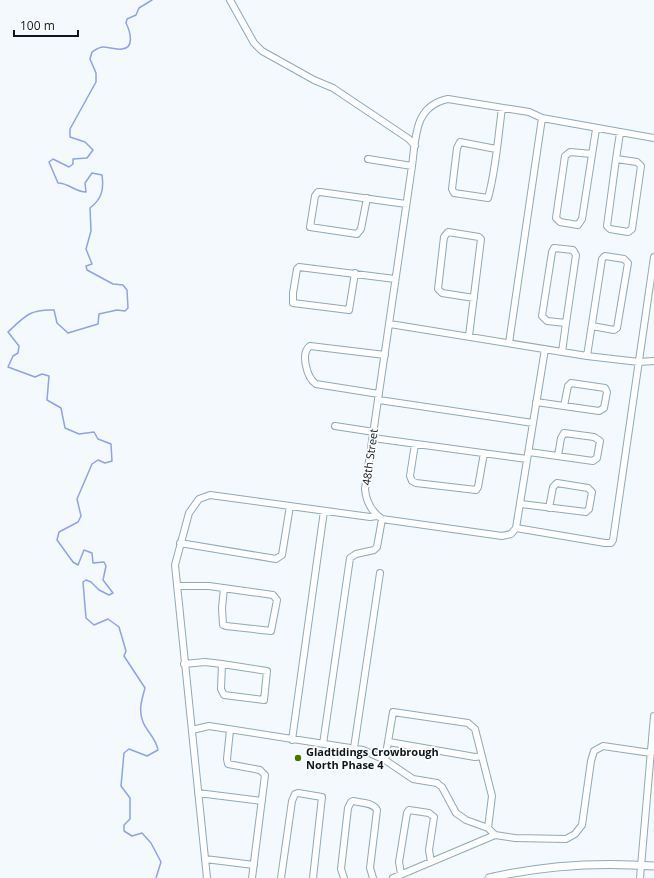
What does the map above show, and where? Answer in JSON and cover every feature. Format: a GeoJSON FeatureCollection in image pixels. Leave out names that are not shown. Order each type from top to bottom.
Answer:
{"type":"FeatureCollection","features":[{"type":"Feature","properties":{"kind":"main road"},"geometry":{"type":"LineString","coordinates":[[489,878],[529,870],[584,864],[654,866]]}},
{"type":"Feature","properties":{"kind":"street"},"geometry":{"type":"LineString","coordinates":[[230,0],[258,48],[353,100],[409,138],[415,146]]}},
{"type":"Feature","properties":{"kind":"street","name":"48th Street"},"geometry":{"type":"LineString","coordinates":[[379,518],[367,499],[365,489],[415,146],[421,118],[427,109],[437,102],[448,99],[529,112],[542,118],[596,129],[654,138]]}},
{"type":"Feature","properties":{"kind":"street"},"geometry":{"type":"LineString","coordinates":[[496,149],[460,142],[456,155],[452,189],[454,193],[488,198],[496,149],[502,108]]}},
{"type":"Feature","properties":{"kind":"street"},"geometry":{"type":"LineString","coordinates":[[508,343],[542,118]]}},
{"type":"Feature","properties":{"kind":"street"},"geometry":{"type":"LineString","coordinates":[[592,154],[570,152],[565,156],[556,215],[558,221],[578,225],[580,224],[592,154],[596,129]]}},
{"type":"Feature","properties":{"kind":"street"},"geometry":{"type":"LineString","coordinates":[[616,159],[637,162],[641,166],[632,229],[628,232],[610,229],[607,226],[616,159],[620,133]]}},
{"type":"Feature","properties":{"kind":"street"},"geometry":{"type":"LineString","coordinates":[[368,159],[412,166]]}},
{"type":"Feature","properties":{"kind":"street"},"geometry":{"type":"LineString","coordinates":[[366,198],[361,229],[357,234],[310,227],[315,196],[318,192],[366,198],[406,204]]}},
{"type":"Feature","properties":{"kind":"street"},"geometry":{"type":"LineString","coordinates":[[469,336],[474,298],[481,239],[448,232],[444,237],[438,289],[442,293],[474,298]]}},
{"type":"Feature","properties":{"kind":"street"},"geometry":{"type":"LineString","coordinates":[[562,352],[576,255],[573,250],[556,248],[552,252],[542,316],[547,321],[566,323]]}},
{"type":"Feature","properties":{"kind":"street"},"geometry":{"type":"LineString","coordinates":[[587,356],[602,259],[605,256],[624,259],[628,263],[617,328],[614,330],[592,326]]}},
{"type":"Feature","properties":{"kind":"street"},"geometry":{"type":"LineString","coordinates":[[516,528],[604,543],[611,543],[613,540],[654,257]]}},
{"type":"Feature","properties":{"kind":"street"},"geometry":{"type":"LineString","coordinates":[[356,273],[349,310],[293,303],[296,272],[299,267],[356,273],[395,278]]}},
{"type":"Feature","properties":{"kind":"street"},"geometry":{"type":"LineString","coordinates":[[390,324],[587,356],[639,362],[654,361]]}},
{"type":"Feature","properties":{"kind":"street"},"geometry":{"type":"LineString","coordinates":[[385,355],[313,346],[307,348],[306,365],[312,381],[316,384],[379,397],[533,422]]}},
{"type":"Feature","properties":{"kind":"street"},"geometry":{"type":"LineString","coordinates":[[207,878],[175,565],[189,513],[194,504],[205,496],[215,495],[502,536],[511,534],[516,528],[521,504],[545,349]]}},
{"type":"Feature","properties":{"kind":"street"},"geometry":{"type":"LineString","coordinates":[[536,402],[564,406],[600,411],[604,408],[607,392],[605,388],[571,383],[568,386],[564,406]]}},
{"type":"Feature","properties":{"kind":"street"},"geometry":{"type":"LineString","coordinates":[[336,426],[415,444],[527,460]]}},
{"type":"Feature","properties":{"kind":"street"},"geometry":{"type":"LineString","coordinates":[[529,452],[590,461],[595,461],[600,441],[594,437],[564,434],[561,438],[558,456]]}},
{"type":"Feature","properties":{"kind":"street"},"geometry":{"type":"LineString","coordinates":[[415,444],[410,476],[412,481],[416,483],[476,490],[478,487],[484,453]]}},
{"type":"Feature","properties":{"kind":"street"},"geometry":{"type":"LineString","coordinates":[[521,504],[549,508],[586,512],[589,509],[592,492],[588,488],[557,483],[553,487],[549,508]]}},
{"type":"Feature","properties":{"kind":"street"},"geometry":{"type":"LineString","coordinates":[[180,543],[276,559],[280,558],[290,506]]}},
{"type":"Feature","properties":{"kind":"street"},"geometry":{"type":"LineString","coordinates":[[292,740],[324,511]]}},
{"type":"Feature","properties":{"kind":"street"},"geometry":{"type":"LineString","coordinates":[[323,744],[350,558],[356,554],[374,550],[377,547],[379,518]]}},
{"type":"Feature","properties":{"kind":"street"},"geometry":{"type":"LineString","coordinates":[[354,748],[380,573]]}},
{"type":"Feature","properties":{"kind":"street"},"geometry":{"type":"LineString","coordinates":[[178,586],[209,586],[224,588],[276,597],[277,600],[271,631],[223,625],[222,608],[224,588]]}},
{"type":"Feature","properties":{"kind":"street"},"geometry":{"type":"LineString","coordinates":[[184,664],[205,662],[222,664],[267,671],[264,700],[224,695],[221,689],[222,664]]}},
{"type":"Feature","properties":{"kind":"street"},"geometry":{"type":"LineString","coordinates":[[385,760],[393,712],[468,723],[475,729],[492,796],[488,828]]}},
{"type":"Feature","properties":{"kind":"street"},"geometry":{"type":"LineString","coordinates":[[640,878],[654,716]]}},
{"type":"Feature","properties":{"kind":"street"},"geometry":{"type":"LineString","coordinates":[[192,730],[209,726],[364,750],[385,760],[413,779],[437,783],[442,787],[456,813],[466,820],[488,828],[495,835]]}},
{"type":"Feature","properties":{"kind":"street"},"geometry":{"type":"LineString","coordinates":[[230,730],[227,762],[231,765],[264,772],[265,779],[252,878]]}},
{"type":"Feature","properties":{"kind":"street"},"geometry":{"type":"LineString","coordinates":[[389,742],[475,757],[482,756]]}},
{"type":"Feature","properties":{"kind":"street"},"geometry":{"type":"LineString","coordinates":[[393,878],[495,835],[514,838],[571,838],[580,830],[582,825],[591,761],[594,752],[603,746],[651,753]]}},
{"type":"Feature","properties":{"kind":"street"},"geometry":{"type":"LineString","coordinates":[[198,793],[262,801]]}},
{"type":"Feature","properties":{"kind":"street"},"geometry":{"type":"LineString","coordinates":[[281,878],[292,801],[295,794],[298,793],[322,797],[313,878]]}},
{"type":"Feature","properties":{"kind":"street"},"geometry":{"type":"LineString","coordinates":[[344,878],[341,869],[348,808],[353,801],[370,804],[376,807],[377,810],[370,868],[373,878]]}},
{"type":"Feature","properties":{"kind":"street"},"geometry":{"type":"LineString","coordinates":[[401,874],[399,862],[407,814],[410,810],[430,813],[434,817],[429,850],[431,862]]}},
{"type":"Feature","properties":{"kind":"street"},"geometry":{"type":"LineString","coordinates":[[205,859],[254,865]]}},
{"type":"Feature","properties":{"kind":"waterway"},"geometry":{"type":"LineString","coordinates":[[152,0],[139,8],[136,15],[127,19],[126,23],[129,30],[130,39],[129,46],[119,49],[102,47],[92,52],[90,59],[96,73],[96,82],[70,129],[70,137],[85,142],[93,150],[87,158],[73,159],[73,164],[69,167],[53,159],[49,162],[58,183],[65,184],[82,192],[86,192],[85,183],[92,173],[102,175],[103,185],[100,197],[90,208],[91,231],[86,249],[92,264],[86,266],[87,270],[113,284],[123,285],[127,290],[128,308],[125,311],[117,310],[99,314],[98,324],[68,333],[57,323],[54,310],[33,312],[8,332],[19,346],[18,353],[13,356],[8,367],[35,377],[42,374],[49,376],[47,400],[61,408],[65,428],[79,434],[94,432],[98,439],[111,444],[112,461],[105,463],[98,460],[92,464],[77,499],[81,516],[78,522],[59,532],[57,540],[73,562],[78,565],[84,550],[92,553],[93,563],[104,562],[106,566],[103,580],[113,593],[109,595],[99,590],[91,582],[86,580],[83,582],[86,618],[94,625],[108,619],[119,627],[126,651],[124,656],[145,688],[141,705],[142,718],[158,750],[147,756],[129,749],[124,753],[121,786],[130,798],[130,819],[124,825],[124,831],[132,836],[142,833],[151,843],[161,862],[156,878]]}},
{"type":"Feature","properties":{"kind":"place","name":"Gladtidings Crowbrough North Phase 4"},"geometry":{"type":"Point","coordinates":[298,758]}}]}
